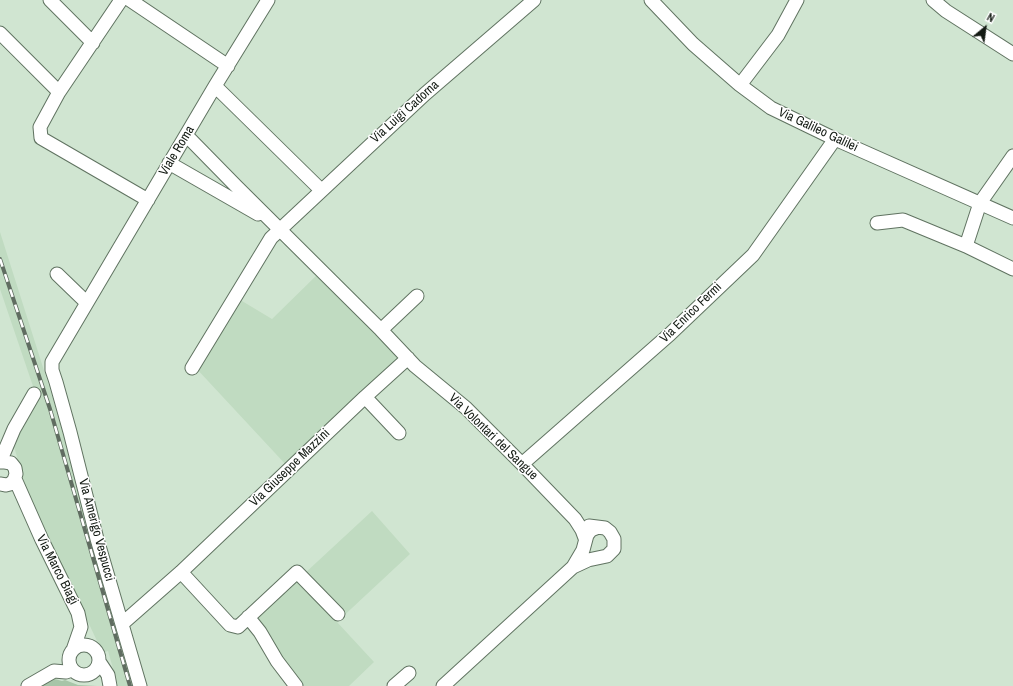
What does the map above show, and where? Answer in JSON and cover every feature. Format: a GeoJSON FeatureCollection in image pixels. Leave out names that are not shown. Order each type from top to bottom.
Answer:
{"type":"FeatureCollection","features":[{"type":"Feature","properties":{"kind":"street"},"geometry":{"type":"LineString","coordinates":[[50,0],[93,43]]}},
{"type":"Feature","properties":{"kind":"street"},"geometry":{"type":"LineString","coordinates":[[121,0],[59,92],[40,127],[41,138],[148,200]]}},
{"type":"Feature","properties":{"kind":"street"},"geometry":{"type":"LineString","coordinates":[[130,0],[228,66]]}},
{"type":"Feature","properties":{"kind":"street","name":"Viale Roma"},"geometry":{"type":"LineString","coordinates":[[53,373],[51,368],[52,362],[86,302],[268,0]]}},
{"type":"Feature","properties":{"kind":"street","name":"Via Luigi Cadorna"},"geometry":{"type":"LineString","coordinates":[[276,225],[321,190],[425,94],[534,0]]}},
{"type":"Feature","properties":{"kind":"street","name":"Via Galileo Galilei"},"geometry":{"type":"LineString","coordinates":[[651,0],[693,44],[771,108],[836,139],[1013,218]]}},
{"type":"Feature","properties":{"kind":"street"},"geometry":{"type":"LineString","coordinates":[[740,84],[778,35],[797,0]]}},
{"type":"Feature","properties":{"kind":"street"},"geometry":{"type":"LineString","coordinates":[[933,0],[946,11],[1013,54]]}},
{"type":"Feature","properties":{"kind":"street"},"geometry":{"type":"LineString","coordinates":[[0,33],[59,92]]}},
{"type":"Feature","properties":{"kind":"street"},"geometry":{"type":"LineString","coordinates":[[215,86],[321,190]]}},
{"type":"Feature","properties":{"kind":"street"},"geometry":{"type":"LineString","coordinates":[[186,134],[408,358]]}},
{"type":"Feature","properties":{"kind":"street","name":"Via Enrico Fermi"},"geometry":{"type":"LineString","coordinates":[[522,464],[670,334],[753,255],[836,139]]}},
{"type":"Feature","properties":{"kind":"street"},"geometry":{"type":"LineString","coordinates":[[966,246],[980,203],[1013,156]]}},
{"type":"Feature","properties":{"kind":"street"},"geometry":{"type":"LineString","coordinates":[[169,163],[276,225]]}},
{"type":"Feature","properties":{"kind":"street"},"geometry":{"type":"LineString","coordinates":[[225,196],[236,186]]}},
{"type":"Feature","properties":{"kind":"street"},"geometry":{"type":"LineString","coordinates":[[877,223],[903,220],[966,246],[1013,269]]}},
{"type":"Feature","properties":{"kind":"street"},"geometry":{"type":"LineString","coordinates":[[192,368],[271,238],[276,225]]}},
{"type":"Feature","properties":{"kind":"street"},"geometry":{"type":"LineString","coordinates":[[57,274],[86,302]]}},
{"type":"Feature","properties":{"kind":"street"},"geometry":{"type":"LineString","coordinates":[[381,330],[417,296]]}},
{"type":"Feature","properties":{"kind":"street","name":"Via Giuseppe Mazzini"},"geometry":{"type":"LineString","coordinates":[[123,623],[181,572],[408,358]]}},
{"type":"Feature","properties":{"kind":"street","name":"Via Volontari del Sangue"},"geometry":{"type":"LineString","coordinates":[[408,358],[426,376],[466,408],[575,519],[582,530],[589,554],[597,558]]}},
{"type":"Feature","properties":{"kind":"street","name":"Via Amerigo Vespucci"},"geometry":{"type":"LineString","coordinates":[[53,373],[69,428],[97,539],[123,623],[140,686]]}},
{"type":"Feature","properties":{"kind":"street"},"geometry":{"type":"LineString","coordinates":[[3,462],[8,442],[34,394]]}},
{"type":"Feature","properties":{"kind":"street"},"geometry":{"type":"LineString","coordinates":[[365,397],[399,433]]}},
{"type":"Feature","properties":{"kind":"street","name":"Via Marco Biagi"},"geometry":{"type":"LineString","coordinates":[[3,462],[13,466],[15,470],[6,483],[29,513],[77,609],[81,627],[96,650]]}},
{"type":"Feature","properties":{"kind":"street","name":"Via Volontari del Sangue"},"geometry":{"type":"LineString","coordinates":[[443,686],[573,567],[588,560],[604,557],[610,554],[614,548],[615,542],[609,531],[603,528],[596,528],[575,519]]}},
{"type":"Feature","properties":{"kind":"street","name":"Via Volontari del Sangue"},"geometry":{"type":"LineString","coordinates":[[573,567],[589,532],[596,528]]}},
{"type":"Feature","properties":{"kind":"street"},"geometry":{"type":"LineString","coordinates":[[181,572],[230,625],[238,627],[297,572],[338,614]]}},
{"type":"Feature","properties":{"kind":"street"},"geometry":{"type":"LineString","coordinates":[[248,617],[263,637],[277,661],[296,686]]}},
{"type":"Feature","properties":{"kind":"street"},"geometry":{"type":"LineString","coordinates":[[73,650],[77,646],[84,645],[90,646],[96,650],[99,656],[96,668],[88,675],[83,676],[72,670],[69,660],[81,627]]}},
{"type":"Feature","properties":{"kind":"street"},"geometry":{"type":"LineString","coordinates":[[96,668],[110,686]]}},
{"type":"Feature","properties":{"kind":"street"},"geometry":{"type":"LineString","coordinates":[[28,686],[54,671],[66,672],[72,670]]}},
{"type":"Feature","properties":{"kind":"street"},"geometry":{"type":"LineString","coordinates":[[394,686],[409,673]]}},
{"type":"Feature","properties":{"kind":"shaded area"},"geometry":{"type":"Polygon","coordinates":[[[0,232],[54,402],[136,686],[118,686],[108,651],[105,652],[97,641],[27,492],[13,443],[37,398],[0,289],[0,232]]]}},
{"type":"Feature","properties":{"kind":"shaded area"},"geometry":{"type":"Polygon","coordinates":[[[320,272],[400,358],[288,467],[195,367],[237,298],[272,319],[320,272]]]}},
{"type":"Feature","properties":{"kind":"shaded area"},"geometry":{"type":"Polygon","coordinates":[[[372,511],[410,554],[337,622],[374,662],[349,686],[301,686],[246,616],[304,574],[372,511]]]}},
{"type":"Feature","properties":{"kind":"shaded area"},"geometry":{"type":"Polygon","coordinates":[[[48,677],[62,681],[65,680],[78,685],[97,686],[32,686],[48,677]]]}},
{"type":"Feature","properties":{"kind":"railway"},"geometry":{"type":"LineString","coordinates":[[0,259],[50,409],[130,686]]}}]}
